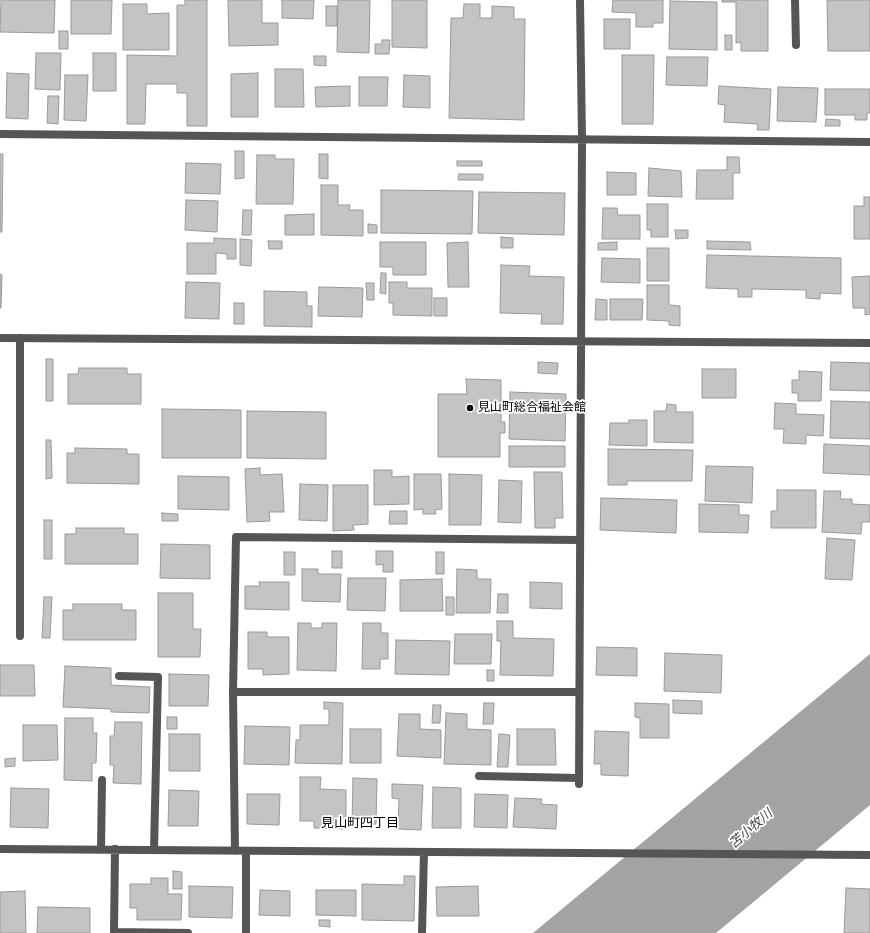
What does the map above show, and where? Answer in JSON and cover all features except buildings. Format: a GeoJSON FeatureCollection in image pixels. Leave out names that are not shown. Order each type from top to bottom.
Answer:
{"type":"FeatureCollection","features":[{"type":"Feature","properties":{"kind":"street"},"geometry":{"type":"LineString","coordinates":[[479,776],[579,781],[578,692],[582,139],[580,0]]}},
{"type":"Feature","properties":{"kind":"street"},"geometry":{"type":"LineString","coordinates":[[795,0],[796,44]]}},
{"type":"Feature","properties":{"kind":"street"},"geometry":{"type":"LineString","coordinates":[[0,134],[870,142]]}},
{"type":"Feature","properties":{"kind":"street"},"geometry":{"type":"LineString","coordinates":[[0,338],[870,343]]}},
{"type":"Feature","properties":{"kind":"street"},"geometry":{"type":"LineString","coordinates":[[20,338],[20,636]]}},
{"type":"Feature","properties":{"kind":"street"},"geometry":{"type":"LineString","coordinates":[[234,851],[233,692],[236,537],[580,540]]}},
{"type":"Feature","properties":{"kind":"street"},"geometry":{"type":"LineString","coordinates":[[119,676],[158,678],[154,850]]}},
{"type":"Feature","properties":{"kind":"street"},"geometry":{"type":"LineString","coordinates":[[233,692],[578,692]]}},
{"type":"Feature","properties":{"kind":"street"},"geometry":{"type":"LineString","coordinates":[[101,849],[102,780]]}},
{"type":"Feature","properties":{"kind":"street"},"geometry":{"type":"LineString","coordinates":[[0,849],[870,855]]}},
{"type":"Feature","properties":{"kind":"street"},"geometry":{"type":"LineString","coordinates":[[115,849],[114,932],[188,933]]}},
{"type":"Feature","properties":{"kind":"street"},"geometry":{"type":"LineString","coordinates":[[246,851],[246,933]]}},
{"type":"Feature","properties":{"kind":"street"},"geometry":{"type":"LineString","coordinates":[[422,933],[424,852]]}},
{"type":"Feature","properties":{"kind":"water","name":"苫小牧川"},"geometry":{"type":"Polygon","coordinates":[[[870,654],[870,805],[716,933],[533,933],[870,654]]]}},
{"type":"Feature","properties":{"kind":"place","name":"見山町総合福祉会館"},"geometry":{"type":"Point","coordinates":[470,408]}},
{"type":"Feature","properties":{"kind":"district","name":"見山町四丁目"},"geometry":{"type":"Point","coordinates":[360,823]}}]}
